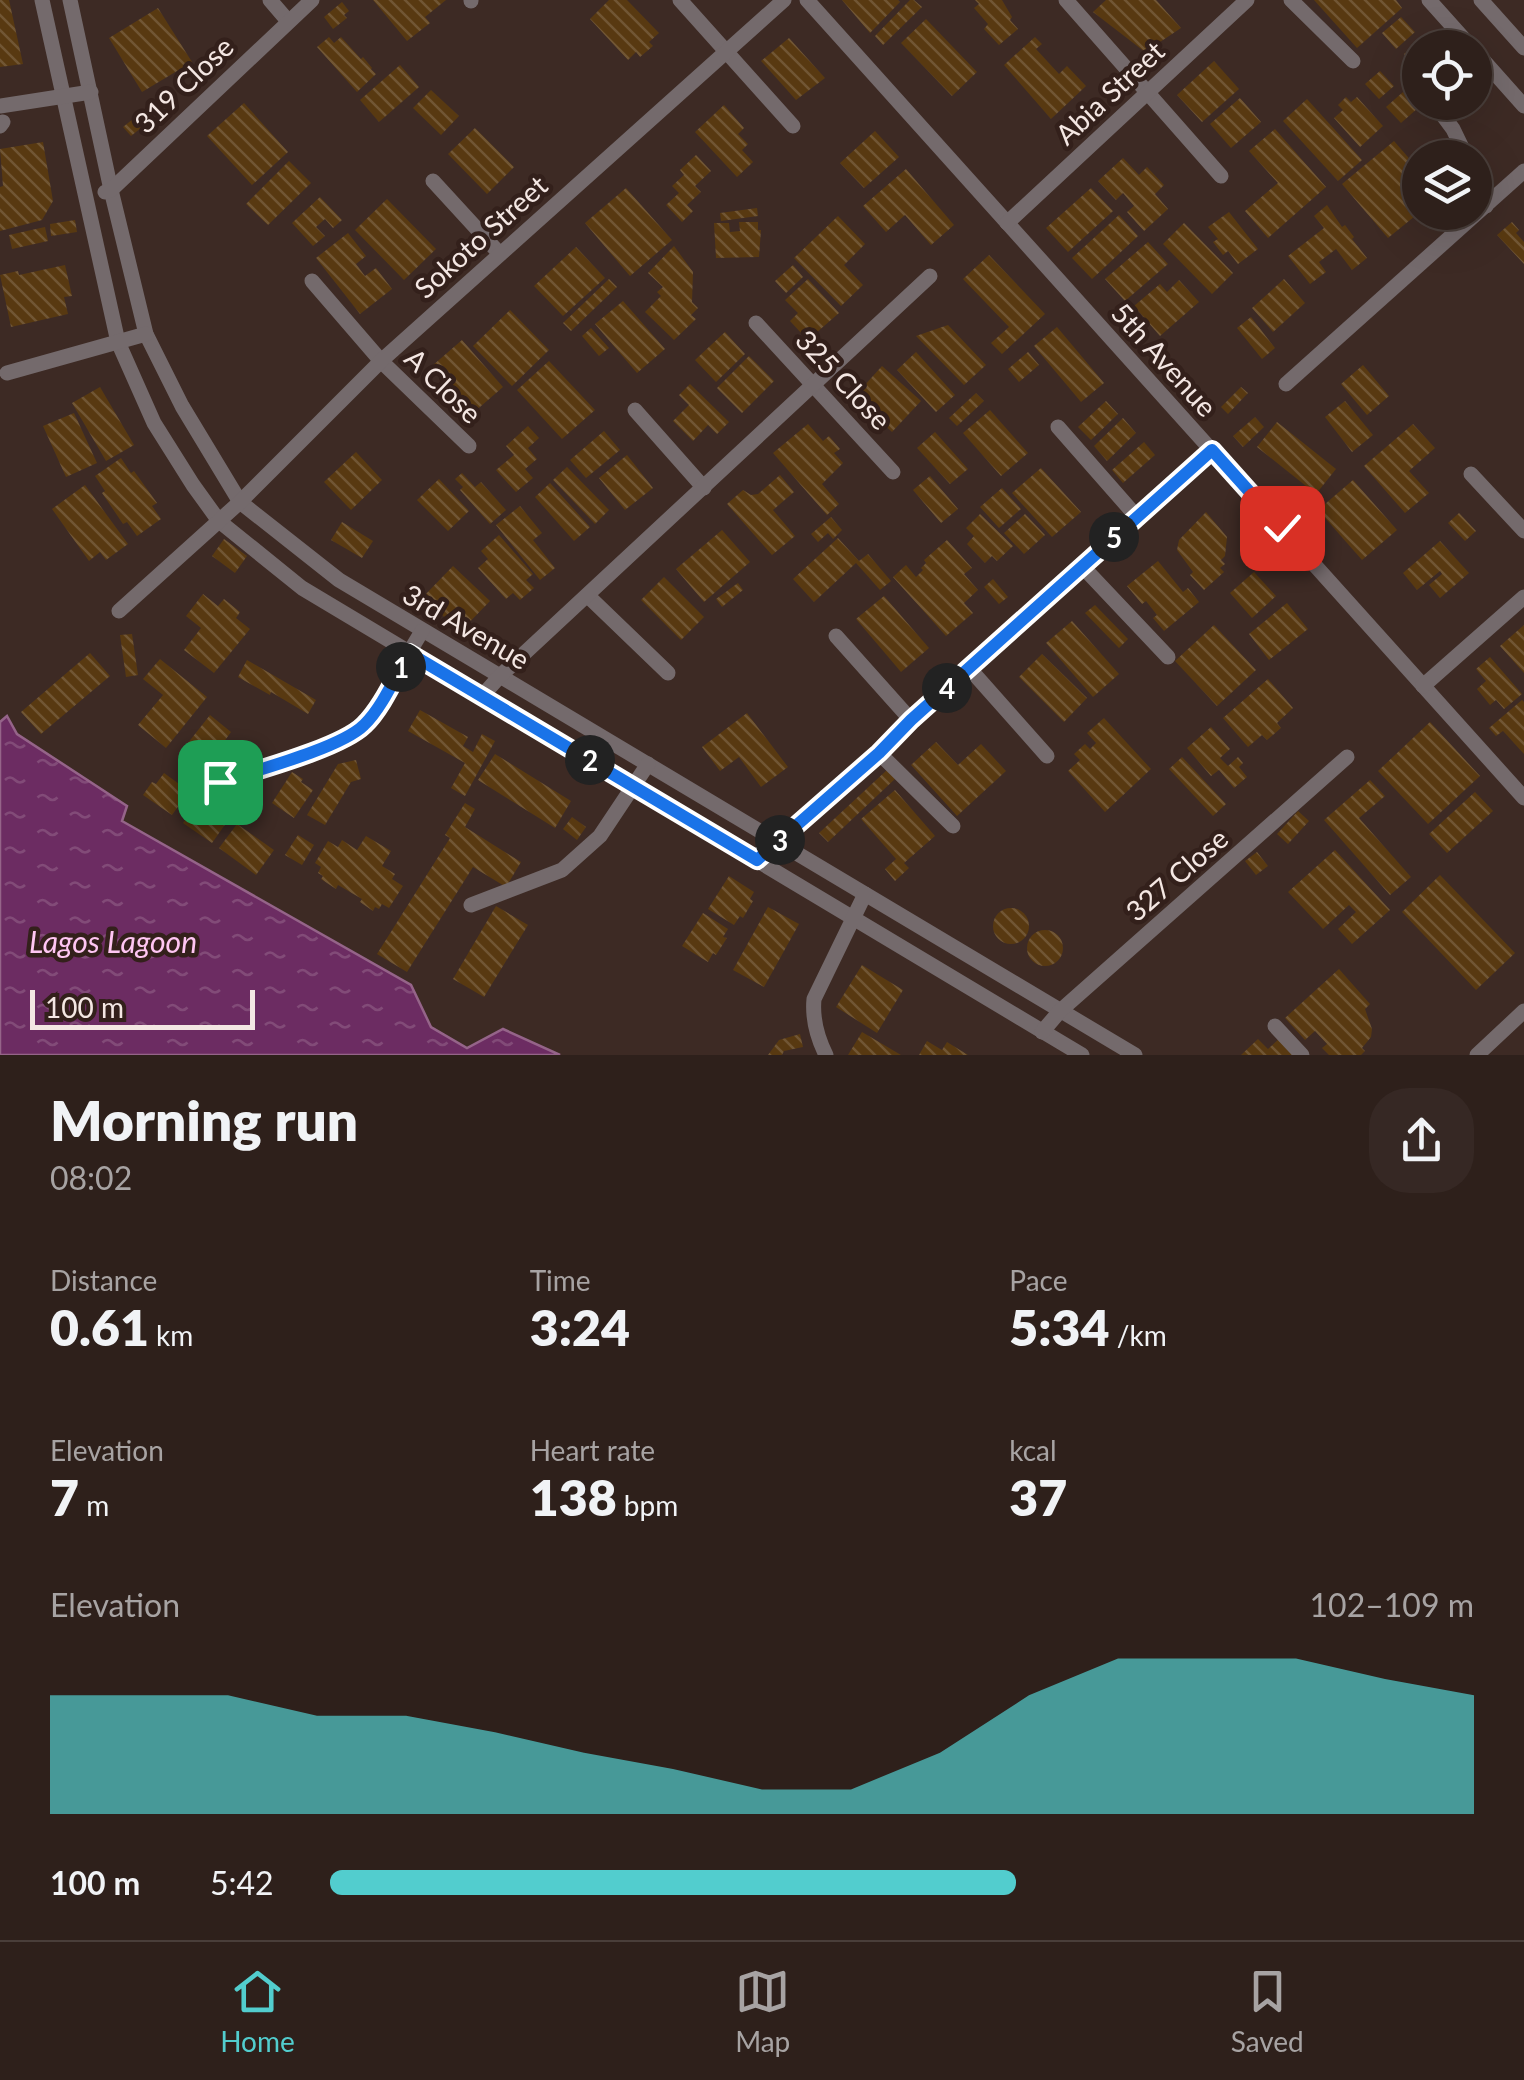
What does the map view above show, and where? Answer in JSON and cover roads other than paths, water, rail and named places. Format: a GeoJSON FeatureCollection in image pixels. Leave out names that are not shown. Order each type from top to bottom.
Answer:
{"type":"FeatureCollection","features":[{"type":"Feature","properties":{"kind":"street","name":"3rd Avenue"},"geometry":{"type":"LineString","coordinates":[[42,0],[118,342],[154,423],[219,520],[302,588],[1074,1053]]}},
{"type":"Feature","properties":{"kind":"street","name":"3rd Avenue"},"geometry":{"type":"LineString","coordinates":[[70,0],[110,190],[146,334],[182,406],[240,502],[338,580],[1135,1055]]}},
{"type":"Feature","properties":{"kind":"street"},"geometry":{"type":"LineString","coordinates":[[270,0],[288,20]]}},
{"type":"Feature","properties":{"kind":"street","name":"319 Close"},"geometry":{"type":"LineString","coordinates":[[86,196],[110,190],[312,0]]}},
{"type":"Feature","properties":{"kind":"street"},"geometry":{"type":"LineString","coordinates":[[680,0],[793,126]]}},
{"type":"Feature","properties":{"kind":"street","name":"Sokoto Street"},"geometry":{"type":"LineString","coordinates":[[119,611],[240,502],[382,360],[784,0]]}},
{"type":"Feature","properties":{"kind":"street","name":"5th Avenue"},"geometry":{"type":"LineString","coordinates":[[807,0],[1524,798]]}},
{"type":"Feature","properties":{"kind":"street"},"geometry":{"type":"LineString","coordinates":[[1066,0],[1221,176]]}},
{"type":"Feature","properties":{"kind":"street","name":"Abia Street"},"geometry":{"type":"LineString","coordinates":[[1007,224],[1247,0]]}},
{"type":"Feature","properties":{"kind":"street"},"geometry":{"type":"LineString","coordinates":[[1291,0],[1353,61]]}},
{"type":"Feature","properties":{"kind":"street"},"geometry":{"type":"LineString","coordinates":[[1430,0],[1456,30]]}},
{"type":"Feature","properties":{"kind":"street"},"geometry":{"type":"LineString","coordinates":[[1481,0],[1524,48]]}},
{"type":"Feature","properties":{"kind":"street"},"geometry":{"type":"LineString","coordinates":[[1492,70],[1524,106]]}},
{"type":"Feature","properties":{"kind":"street"},"geometry":{"type":"LineString","coordinates":[[1,118],[64,96],[91,92]]}},
{"type":"Feature","properties":{"kind":"street"},"geometry":{"type":"LineString","coordinates":[[1492,200],[1524,171]]}},
{"type":"Feature","properties":{"kind":"street"},"geometry":{"type":"LineString","coordinates":[[433,181],[500,254]]}},
{"type":"Feature","properties":{"kind":"street"},"geometry":{"type":"LineString","coordinates":[[1286,384],[1459,230]]}},
{"type":"Feature","properties":{"kind":"street"},"geometry":{"type":"LineString","coordinates":[[483,695],[930,276]]}},
{"type":"Feature","properties":{"kind":"street","name":"A Close"},"geometry":{"type":"LineString","coordinates":[[312,281],[382,360],[469,446]]}},
{"type":"Feature","properties":{"kind":"street","name":"325 Close"},"geometry":{"type":"LineString","coordinates":[[756,323],[893,472]]}},
{"type":"Feature","properties":{"kind":"street"},"geometry":{"type":"LineString","coordinates":[[7,373],[146,334]]}},
{"type":"Feature","properties":{"kind":"street"},"geometry":{"type":"LineString","coordinates":[[635,410],[704,488]]}},
{"type":"Feature","properties":{"kind":"street"},"geometry":{"type":"LineString","coordinates":[[1058,427],[1137,517]]}},
{"type":"Feature","properties":{"kind":"street"},"geometry":{"type":"LineString","coordinates":[[757,860],[1212,450]]}},
{"type":"Feature","properties":{"kind":"street"},"geometry":{"type":"LineString","coordinates":[[1471,474],[1524,531]]}},
{"type":"Feature","properties":{"kind":"street"},"geometry":{"type":"LineString","coordinates":[[1082,566],[1168,658]]}},
{"type":"Feature","properties":{"kind":"street"},"geometry":{"type":"LineString","coordinates":[[588,596],[668,673]]}},
{"type":"Feature","properties":{"kind":"street"},"geometry":{"type":"LineString","coordinates":[[1422,686],[1524,596]]}},
{"type":"Feature","properties":{"kind":"street"},"geometry":{"type":"LineString","coordinates":[[220,782],[355,733],[368,722],[422,631]]}},
{"type":"Feature","properties":{"kind":"street"},"geometry":{"type":"LineString","coordinates":[[836,636],[911,720]]}},
{"type":"Feature","properties":{"kind":"street"},"geometry":{"type":"LineString","coordinates":[[969,668],[1048,756]]}},
{"type":"Feature","properties":{"kind":"street"},"geometry":{"type":"LineString","coordinates":[[879,753],[953,826]]}},
{"type":"Feature","properties":{"kind":"street","name":"327 Close"},"geometry":{"type":"LineString","coordinates":[[1042,1032],[1060,1011],[1348,757]]}},
{"type":"Feature","properties":{"kind":"street"},"geometry":{"type":"LineString","coordinates":[[472,905],[562,870],[600,836],[648,764]]}},
{"type":"Feature","properties":{"kind":"street"},"geometry":{"type":"LineString","coordinates":[[826,1055],[818,1038],[814,999],[865,894]]}},
{"type":"Feature","properties":{"kind":"street"},"geometry":{"type":"LineString","coordinates":[[1477,1055],[1524,1011]]}},
{"type":"Feature","properties":{"kind":"street"},"geometry":{"type":"LineString","coordinates":[[1074,1053],[1086,1025]]}},
{"type":"Feature","properties":{"kind":"street"},"geometry":{"type":"LineString","coordinates":[[1275,1026],[1302,1055]]}},
{"type":"Feature","properties":{"kind":"water","name":"Lagos Lagoon"},"geometry":{"type":"Polygon","coordinates":[[[7,716],[17,734],[127,806],[122,821],[411,985],[431,1027],[467,1048],[503,1029],[560,1055],[0,1055],[0,722],[7,716]]]}}]}
